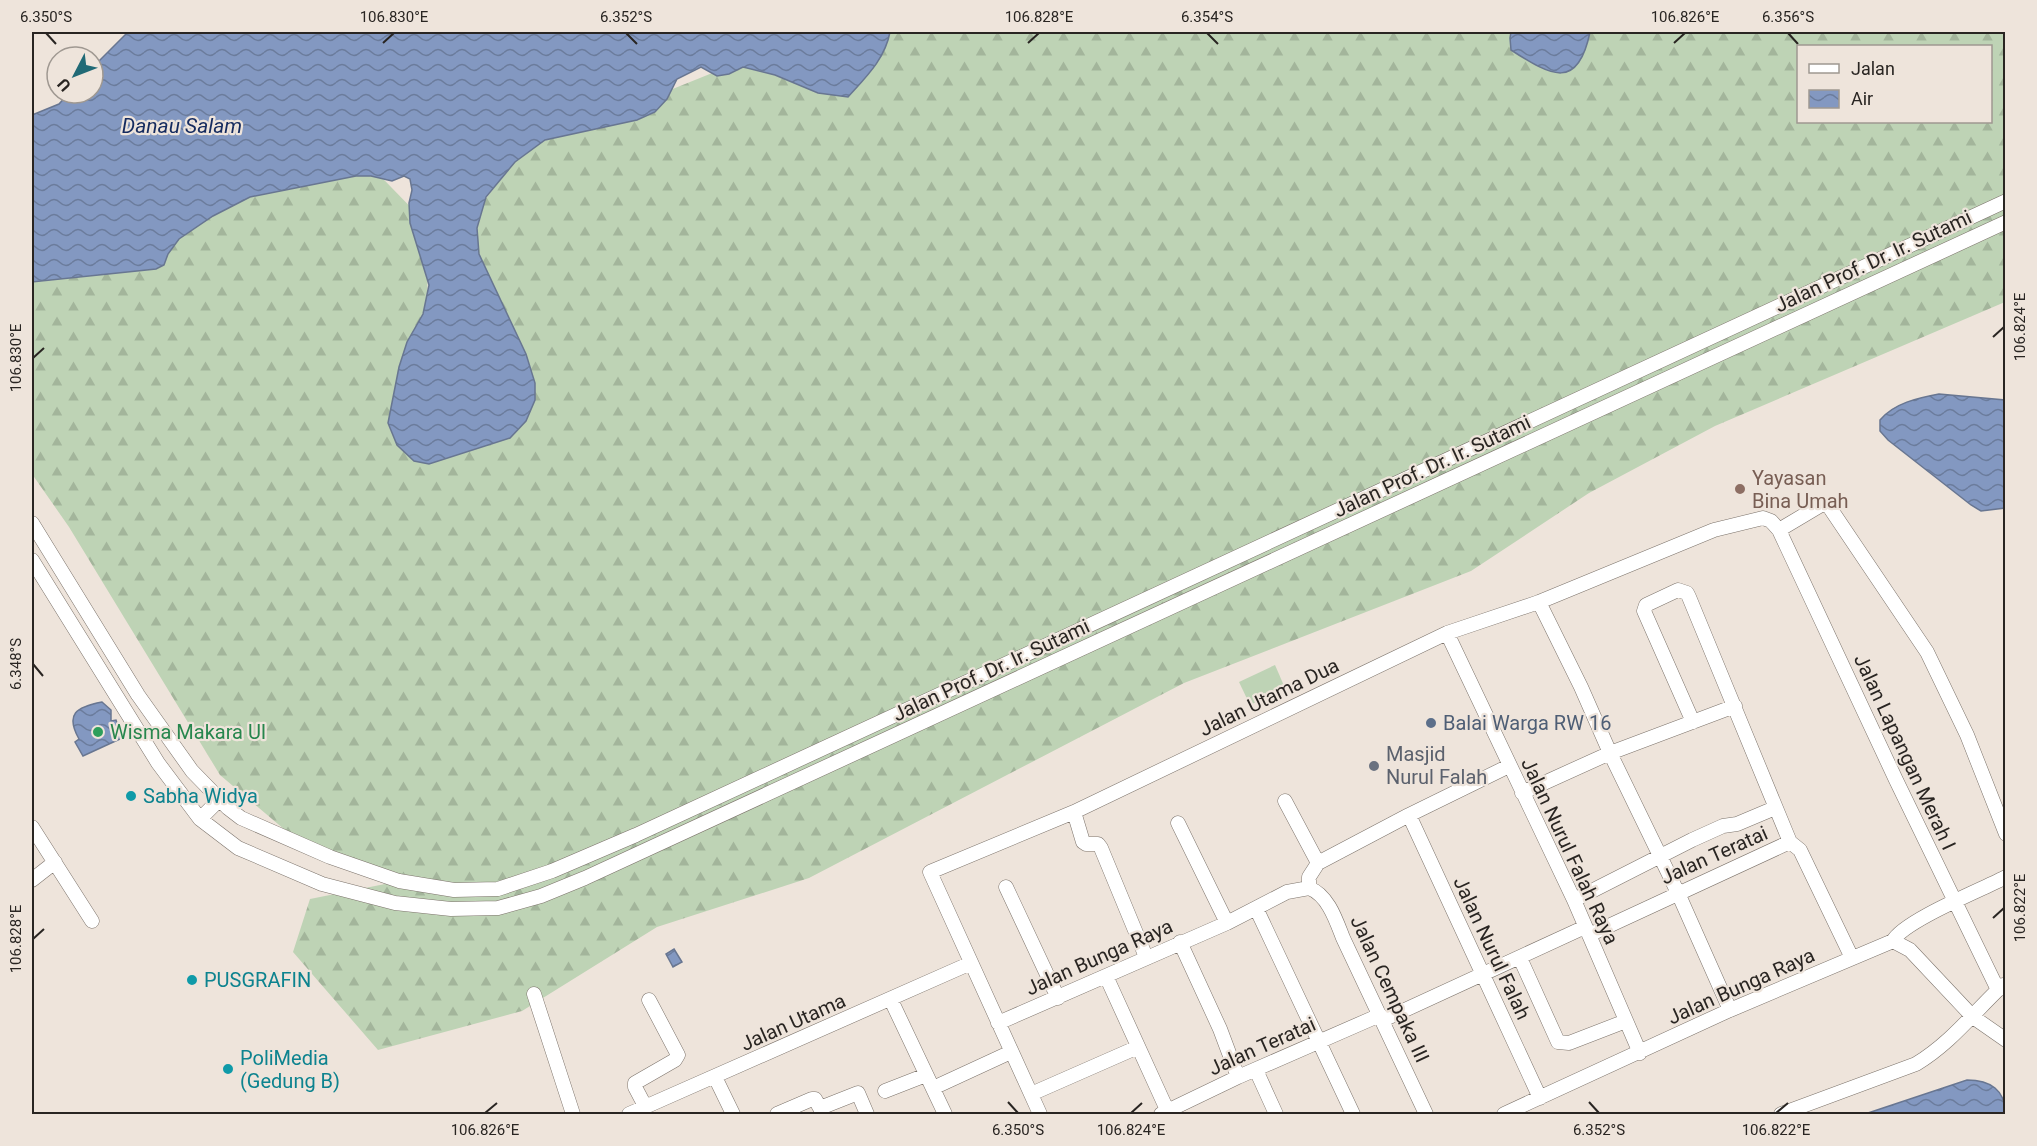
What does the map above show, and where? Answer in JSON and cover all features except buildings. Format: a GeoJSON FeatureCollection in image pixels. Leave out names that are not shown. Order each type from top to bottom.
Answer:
{"type":"FeatureCollection","features":[{"type":"Feature","properties":{"kind":"street","name":"Jalan Prof. Dr. Ir. Sutami"},"geometry":{"type":"LineString","coordinates":[[32,523],[138,695],[192,771],[241,818],[330,857],[399,881],[454,890],[498,889],[552,871],[636,835],[2006,201]]}},
{"type":"Feature","properties":{"kind":"street","name":"Jalan Prof. Dr. Ir. Sutami"},"geometry":{"type":"LineString","coordinates":[[32,560],[158,764],[200,819],[238,848],[322,884],[395,903],[451,909],[498,908],[541,896],[596,873],[2006,222]]}},
{"type":"Feature","properties":{"kind":"street"},"geometry":{"type":"LineString","coordinates":[[1779,530],[1821,505],[1830,508],[1927,652],[1967,735],[2006,834]]}},
{"type":"Feature","properties":{"kind":"street","name":"Jalan Utama Dua"},"geometry":{"type":"LineString","coordinates":[[998,1023],[930,872],[1074,812],[1447,633],[1539,602],[1714,530],[1763,518],[1771,521],[1779,530]]}},
{"type":"Feature","properties":{"kind":"street","name":"Jalan Lapangan Merah I"},"geometry":{"type":"LineString","coordinates":[[1779,530],[1955,902],[2002,986]]}},
{"type":"Feature","properties":{"kind":"street"},"geometry":{"type":"LineString","coordinates":[[1693,722],[1644,611],[1646,605],[1678,590],[1687,593],[1689,597],[1790,843],[1800,850],[1852,958]]}},
{"type":"Feature","properties":{"kind":"street"},"geometry":{"type":"LineString","coordinates":[[1539,602],[1661,856],[1730,1010]]}},
{"type":"Feature","properties":{"kind":"street","name":"Jalan Nurul Falah Raya"},"geometry":{"type":"LineString","coordinates":[[1447,633],[1574,900],[1640,1053]]}},
{"type":"Feature","properties":{"kind":"street"},"geometry":{"type":"LineString","coordinates":[[1522,793],[1610,753],[1735,706]]}},
{"type":"Feature","properties":{"kind":"street"},"geometry":{"type":"LineString","coordinates":[[1309,888],[1309,877],[1318,863],[1509,766]]}},
{"type":"Feature","properties":{"kind":"street"},"geometry":{"type":"LineString","coordinates":[[200,819],[220,799]]}},
{"type":"Feature","properties":{"kind":"street"},"geometry":{"type":"LineString","coordinates":[[1285,801],[1318,863]]}},
{"type":"Feature","properties":{"kind":"street"},"geometry":{"type":"LineString","coordinates":[[1574,900],[1723,826],[1737,824],[1775,808]]}},
{"type":"Feature","properties":{"kind":"street"},"geometry":{"type":"LineString","coordinates":[[1074,812],[1083,842],[1098,844],[1101,848],[1146,957]]}},
{"type":"Feature","properties":{"kind":"street","name":"Jalan Nurul Falah"},"geometry":{"type":"LineString","coordinates":[[1409,815],[1483,974],[1533,1105]]}},
{"type":"Feature","properties":{"kind":"street"},"geometry":{"type":"LineString","coordinates":[[1178,823],[1227,923]]}},
{"type":"Feature","properties":{"kind":"street"},"geometry":{"type":"LineString","coordinates":[[32,826],[92,921]]}},
{"type":"Feature","properties":{"kind":"street","name":"Jalan Teratai"},"geometry":{"type":"LineString","coordinates":[[1164,1113],[1320,1040],[1381,1018],[1678,893],[1790,843]]}},
{"type":"Feature","properties":{"kind":"street"},"geometry":{"type":"LineString","coordinates":[[32,880],[55,862]]}},
{"type":"Feature","properties":{"kind":"street","name":"Jalan Bunga Raya"},"geometry":{"type":"LineString","coordinates":[[1504,1114],[1533,1105],[1730,1010],[1893,941],[1900,932],[2006,877]]}},
{"type":"Feature","properties":{"kind":"street"},"geometry":{"type":"LineString","coordinates":[[1006,887],[1058,998]]}},
{"type":"Feature","properties":{"kind":"street","name":"Jalan Bunga Raya"},"geometry":{"type":"LineString","coordinates":[[998,1023],[1227,923],[1287,892],[1309,888]]}},
{"type":"Feature","properties":{"kind":"street","name":"Jalan Cempaka III"},"geometry":{"type":"LineString","coordinates":[[1309,888],[1320,894],[1329,906],[1426,1114]]}},
{"type":"Feature","properties":{"kind":"street"},"geometry":{"type":"LineString","coordinates":[[1256,908],[1353,1114]]}},
{"type":"Feature","properties":{"kind":"street"},"geometry":{"type":"LineString","coordinates":[[1893,941],[1910,950],[1973,1017],[2006,1040]]}},
{"type":"Feature","properties":{"kind":"street"},"geometry":{"type":"LineString","coordinates":[[1180,942],[1220,1029],[1238,1077]]}},
{"type":"Feature","properties":{"kind":"street"},"geometry":{"type":"LineString","coordinates":[[1520,958],[1558,1042],[1569,1043],[1626,1021]]}},
{"type":"Feature","properties":{"kind":"street","name":"Jalan Utama"},"geometry":{"type":"LineString","coordinates":[[629,1114],[971,963]]}},
{"type":"Feature","properties":{"kind":"street"},"geometry":{"type":"LineString","coordinates":[[1106,976],[1164,1113]]}},
{"type":"Feature","properties":{"kind":"street"},"geometry":{"type":"LineString","coordinates":[[1781,1114],[1916,1064],[1934,1054],[2002,986]]}},
{"type":"Feature","properties":{"kind":"street"},"geometry":{"type":"LineString","coordinates":[[534,994],[573,1114]]}},
{"type":"Feature","properties":{"kind":"street"},"geometry":{"type":"LineString","coordinates":[[645,1106],[635,1083],[675,1060],[678,1055],[649,1000]]}},
{"type":"Feature","properties":{"kind":"street"},"geometry":{"type":"LineString","coordinates":[[891,1000],[945,1114]]}},
{"type":"Feature","properties":{"kind":"street"},"geometry":{"type":"LineString","coordinates":[[998,1023],[1040,1114]]}},
{"type":"Feature","properties":{"kind":"street"},"geometry":{"type":"LineString","coordinates":[[1030,1094],[1138,1047]]}},
{"type":"Feature","properties":{"kind":"street"},"geometry":{"type":"LineString","coordinates":[[933,1088],[1011,1052]]}},
{"type":"Feature","properties":{"kind":"street"},"geometry":{"type":"LineString","coordinates":[[1256,1070],[1276,1114]]}},
{"type":"Feature","properties":{"kind":"street"},"geometry":{"type":"LineString","coordinates":[[885,1091],[926,1075]]}},
{"type":"Feature","properties":{"kind":"street"},"geometry":{"type":"LineString","coordinates":[[715,1077],[733,1114]]}},
{"type":"Feature","properties":{"kind":"street"},"geometry":{"type":"LineString","coordinates":[[777,1114],[812,1099],[815,1099],[822,1111],[858,1093],[867,1114]]}},
{"type":"Feature","properties":{"kind":"green space"},"geometry":{"type":"Polygon","coordinates":[[[868,32],[2005,32],[2005,302],[1715,426],[1589,493],[1471,571],[1184,683],[809,878],[657,927],[522,1011],[378,1050],[293,952],[310,899],[390,883],[311,852],[220,775],[69,527],[32,474],[32,267],[354,149],[428,225],[426,442],[477,210],[524,149],[742,61],[868,32]]]}},
{"type":"Feature","properties":{"kind":"green space"},"geometry":{"type":"Polygon","coordinates":[[[1275,665],[1285,688],[1250,705],[1239,682],[1275,665]]]}},
{"type":"Feature","properties":{"kind":"water","name":"Danau Salam"},"geometry":{"type":"Polygon","coordinates":[[[128,32],[890,32],[879,59],[848,97],[818,93],[775,75],[743,67],[729,74],[717,76],[701,67],[677,79],[667,99],[655,112],[637,120],[545,140],[515,162],[486,197],[477,228],[479,254],[526,354],[535,383],[535,400],[526,421],[510,438],[429,464],[414,461],[397,445],[388,423],[399,367],[407,342],[423,314],[429,285],[410,223],[409,203],[412,190],[410,179],[404,176],[392,181],[371,176],[356,176],[250,197],[213,216],[179,239],[168,254],[164,265],[156,269],[32,282],[32,115],[57,105],[105,105],[105,55],[128,32]]]}},
{"type":"Feature","properties":{"kind":"water"},"geometry":{"type":"Polygon","coordinates":[[[1511,32],[1590,32],[1585,51],[1578,63],[1570,70],[1561,73],[1539,66],[1511,50],[1511,32]]]}},
{"type":"Feature","properties":{"kind":"water"},"geometry":{"type":"Polygon","coordinates":[[[1939,394],[2005,400],[2005,508],[1981,511],[1971,505],[1888,440],[1880,431],[1880,420],[1892,409],[1939,394]]]}},
{"type":"Feature","properties":{"kind":"water","name":"Wisma Makara UI"},"geometry":{"type":"Polygon","coordinates":[[[102,702],[111,710],[111,721],[116,720],[122,738],[83,756],[75,742],[79,739],[73,718],[85,706],[102,702]]]}},
{"type":"Feature","properties":{"kind":"water"},"geometry":{"type":"Polygon","coordinates":[[[674,949],[682,962],[673,967],[666,954],[674,949]]]}},
{"type":"Feature","properties":{"kind":"water"},"geometry":{"type":"Polygon","coordinates":[[[1967,1080],[1983,1082],[1995,1088],[2003,1099],[2005,1114],[1865,1114],[1967,1080]]]}},
{"type":"Feature","properties":{"kind":"place","name":"Yayasan Bina Umah"},"geometry":{"type":"Point","coordinates":[1740,489]}},
{"type":"Feature","properties":{"kind":"place","name":"Balai Warga RW 16"},"geometry":{"type":"Point","coordinates":[1431,723]}},
{"type":"Feature","properties":{"kind":"place","name":"Wisma Makara UI"},"geometry":{"type":"Point","coordinates":[98,732]}},
{"type":"Feature","properties":{"kind":"place","name":"Masjid Nurul Falah"},"geometry":{"type":"Point","coordinates":[1374,766]}},
{"type":"Feature","properties":{"kind":"place","name":"Sabha Widya"},"geometry":{"type":"Point","coordinates":[131,796]}},
{"type":"Feature","properties":{"kind":"place","name":"PUSGRAFIN"},"geometry":{"type":"Point","coordinates":[192,980]}},
{"type":"Feature","properties":{"kind":"place","name":"PoliMedia (Gedung B)"},"geometry":{"type":"Point","coordinates":[228,1069]}}]}
